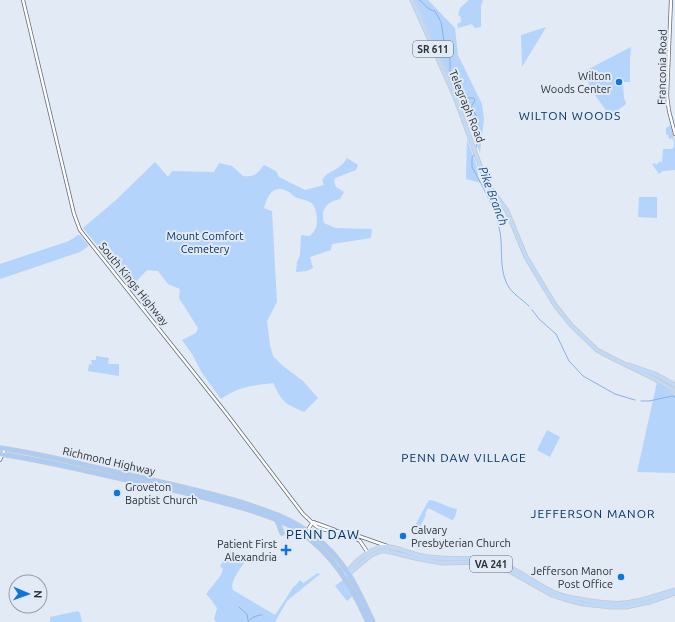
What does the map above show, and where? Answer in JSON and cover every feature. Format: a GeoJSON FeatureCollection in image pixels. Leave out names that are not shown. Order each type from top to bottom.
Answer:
{"type":"FeatureCollection","features":[{"type":"Feature","properties":{"kind":"highway","name":"Richmond Highway"},"geometry":{"type":"LineString","coordinates":[[2,448],[46,456],[199,490],[275,513],[307,531],[322,542],[348,572],[357,586],[374,622]]}},
{"type":"Feature","properties":{"kind":"highway","name":"Richmond Highway"},"geometry":{"type":"LineString","coordinates":[[1,454],[48,462],[193,494],[277,520],[304,535],[325,553],[344,576],[354,592],[368,622]]}},
{"type":"Feature","properties":{"kind":"highway"},"geometry":{"type":"LineString","coordinates":[[277,520],[282,534]]}},
{"type":"Feature","properties":{"kind":"main road","name":"South Kings Highway"},"geometry":{"type":"LineString","coordinates":[[23,0],[74,214],[80,230],[226,413],[300,510],[313,522],[314,525],[320,528],[350,533],[388,546]]}},
{"type":"Feature","properties":{"kind":"main road","name":"Telegraph Road"},"geometry":{"type":"LineString","coordinates":[[412,0],[455,97],[486,182],[507,211],[526,257],[555,305],[571,325],[597,350],[655,379],[675,391]]}},
{"type":"Feature","properties":{"kind":"main road","name":"Franconia Road"},"geometry":{"type":"LineString","coordinates":[[671,0],[667,96],[675,134]]}},
{"type":"Feature","properties":{"kind":"main road","name":"Telegraph Road"},"geometry":{"type":"LineString","coordinates":[[624,364],[655,374],[674,384]]}},
{"type":"Feature","properties":{"kind":"main road"},"geometry":{"type":"LineString","coordinates":[[0,460],[2,448]]}},
{"type":"Feature","properties":{"kind":"main road"},"geometry":{"type":"LineString","coordinates":[[304,535],[313,522]]}},
{"type":"Feature","properties":{"kind":"main road"},"geometry":{"type":"LineString","coordinates":[[345,533],[360,541],[369,554]]}},
{"type":"Feature","properties":{"kind":"main road"},"geometry":{"type":"LineString","coordinates":[[344,576],[369,554],[388,546]]}},
{"type":"Feature","properties":{"kind":"main road","name":"VA 241"},"geometry":{"type":"LineString","coordinates":[[388,546],[430,558],[447,560],[490,560],[502,563],[563,596],[613,605],[636,601],[675,590]]}},
{"type":"Feature","properties":{"kind":"main road","name":"VA 241"},"geometry":{"type":"LineString","coordinates":[[369,554],[387,551],[442,563],[481,562],[492,564],[508,570],[564,600],[613,605],[640,604],[675,593]]}},
{"type":"Feature","properties":{"kind":"green space"},"geometry":{"type":"Polygon","coordinates":[[[415,0],[428,0],[455,28],[458,55],[482,104],[484,119],[480,153],[457,90],[450,79],[415,0]]]}},
{"type":"Feature","properties":{"kind":"green space"},"geometry":{"type":"Polygon","coordinates":[[[469,0],[483,0],[481,6],[481,27],[475,28],[472,24],[458,28],[457,24],[461,22],[461,17],[458,15],[460,8],[469,0]]]}},
{"type":"Feature","properties":{"kind":"green space"},"geometry":{"type":"Polygon","coordinates":[[[546,27],[545,29],[522,67],[521,35],[546,27]]]}},
{"type":"Feature","properties":{"kind":"green space"},"geometry":{"type":"Polygon","coordinates":[[[631,47],[630,82],[623,82],[624,99],[626,104],[610,116],[592,91],[583,72],[631,47]]]}},
{"type":"Feature","properties":{"kind":"green space"},"geometry":{"type":"Polygon","coordinates":[[[670,125],[675,141],[675,170],[663,171],[659,174],[652,164],[655,163],[656,165],[660,161],[662,163],[663,149],[672,149],[674,147],[672,138],[669,139],[668,135],[666,134],[666,128],[670,125]]]}},
{"type":"Feature","properties":{"kind":"green space"},"geometry":{"type":"Polygon","coordinates":[[[467,139],[477,167],[478,177],[481,183],[466,179],[467,139]]]}},
{"type":"Feature","properties":{"kind":"green space","name":"Mount Comfort Cemetery"},"geometry":{"type":"Polygon","coordinates":[[[347,158],[358,165],[356,170],[335,178],[334,182],[336,187],[344,192],[340,199],[328,204],[324,210],[324,223],[335,228],[372,229],[371,238],[332,244],[331,250],[310,257],[313,268],[307,271],[296,272],[297,262],[300,255],[301,235],[310,236],[316,228],[316,210],[308,201],[295,197],[282,189],[274,190],[271,193],[264,208],[272,211],[277,302],[267,321],[270,345],[273,356],[283,366],[303,381],[318,398],[304,412],[285,402],[279,395],[273,383],[240,389],[221,399],[202,373],[192,354],[182,340],[196,333],[198,328],[179,298],[180,289],[168,284],[158,271],[147,270],[131,287],[83,228],[116,200],[155,162],[168,177],[172,171],[214,172],[219,163],[232,166],[243,176],[251,176],[256,174],[264,165],[276,171],[279,177],[305,190],[324,185],[322,180],[327,174],[341,166],[347,158]]]}},
{"type":"Feature","properties":{"kind":"green space"},"geometry":{"type":"Polygon","coordinates":[[[639,197],[657,197],[657,218],[638,217],[639,197]]]}},
{"type":"Feature","properties":{"kind":"green space"},"geometry":{"type":"Polygon","coordinates":[[[80,235],[89,246],[80,252],[0,279],[0,264],[69,241],[80,235]]]}},
{"type":"Feature","properties":{"kind":"green space"},"geometry":{"type":"Polygon","coordinates":[[[96,356],[109,358],[108,364],[119,364],[119,376],[88,371],[89,364],[92,365],[91,360],[96,360],[96,356]]]}},
{"type":"Feature","properties":{"kind":"green space"},"geometry":{"type":"Polygon","coordinates":[[[657,382],[675,395],[675,473],[637,472],[657,382]]]}},
{"type":"Feature","properties":{"kind":"green space"},"geometry":{"type":"Polygon","coordinates":[[[547,430],[560,437],[550,457],[537,450],[547,430]]]}},
{"type":"Feature","properties":{"kind":"green space"},"geometry":{"type":"Polygon","coordinates":[[[429,500],[457,509],[455,517],[452,520],[428,508],[418,531],[413,529],[429,500]]]}},
{"type":"Feature","properties":{"kind":"green space"},"geometry":{"type":"Polygon","coordinates":[[[230,551],[248,557],[237,573],[232,586],[233,590],[275,615],[294,586],[300,580],[303,583],[318,573],[320,574],[287,601],[275,622],[216,622],[214,619],[217,608],[206,594],[221,575],[223,569],[220,566],[230,551]]]}},
{"type":"Feature","properties":{"kind":"green space"},"geometry":{"type":"Polygon","coordinates":[[[343,580],[354,595],[347,601],[335,586],[343,580]]]}},
{"type":"Feature","properties":{"kind":"green space"},"geometry":{"type":"Polygon","coordinates":[[[78,611],[82,622],[50,622],[50,617],[78,611]]]}},
{"type":"Feature","properties":{"kind":"waterway","name":"Pike Branch"},"geometry":{"type":"LineString","coordinates":[[419,0],[428,8],[435,11],[441,22],[444,41],[450,55],[450,72],[458,79],[466,98],[474,98],[475,100],[471,107],[476,115],[479,127],[476,148]]}},
{"type":"Feature","properties":{"kind":"waterway","name":"Pike Branch"},"geometry":{"type":"LineString","coordinates":[[474,154],[472,158],[472,167],[489,199],[498,224],[501,238],[503,272],[507,284],[511,290],[529,306]]}},
{"type":"Feature","properties":{"kind":"waterway","name":"Pike Branch"},"geometry":{"type":"LineString","coordinates":[[532,310],[540,320],[556,334],[569,361],[583,376],[615,394],[635,400]]}},
{"type":"Feature","properties":{"kind":"waterway","name":"Pike Branch"},"geometry":{"type":"LineString","coordinates":[[641,401],[649,401],[672,396],[675,397]]}},
{"type":"Feature","properties":{"kind":"waterway"},"geometry":{"type":"LineString","coordinates":[[239,607],[247,614],[248,620]]}},
{"type":"Feature","properties":{"kind":"waterway"},"geometry":{"type":"LineString","coordinates":[[248,622],[250,619],[262,615]]}},
{"type":"Feature","properties":{"kind":"place","name":"Wilton Woods Center"},"geometry":{"type":"Point","coordinates":[619,82]}},
{"type":"Feature","properties":{"kind":"place","name":"Groveton Baptist Church"},"geometry":{"type":"Point","coordinates":[117,493]}},
{"type":"Feature","properties":{"kind":"place","name":"Calvary Presbyterian Church"},"geometry":{"type":"Point","coordinates":[403,536]}},
{"type":"Feature","properties":{"kind":"place","name":"Patient First Alexandria"},"geometry":{"type":"Point","coordinates":[286,550]}},
{"type":"Feature","properties":{"kind":"place","name":"Jefferson Manor Post Office"},"geometry":{"type":"Point","coordinates":[621,577]}},
{"type":"Feature","properties":{"kind":"district","name":"WILTON WOODS"},"geometry":{"type":"Point","coordinates":[570,116]}},
{"type":"Feature","properties":{"kind":"district","name":"PENN DAW VILLAGE"},"geometry":{"type":"Point","coordinates":[464,458]}},
{"type":"Feature","properties":{"kind":"district","name":"JEFFERSON MANOR"},"geometry":{"type":"Point","coordinates":[593,514]}},
{"type":"Feature","properties":{"kind":"district","name":"PENN DAW"},"geometry":{"type":"Point","coordinates":[323,534]}}]}
